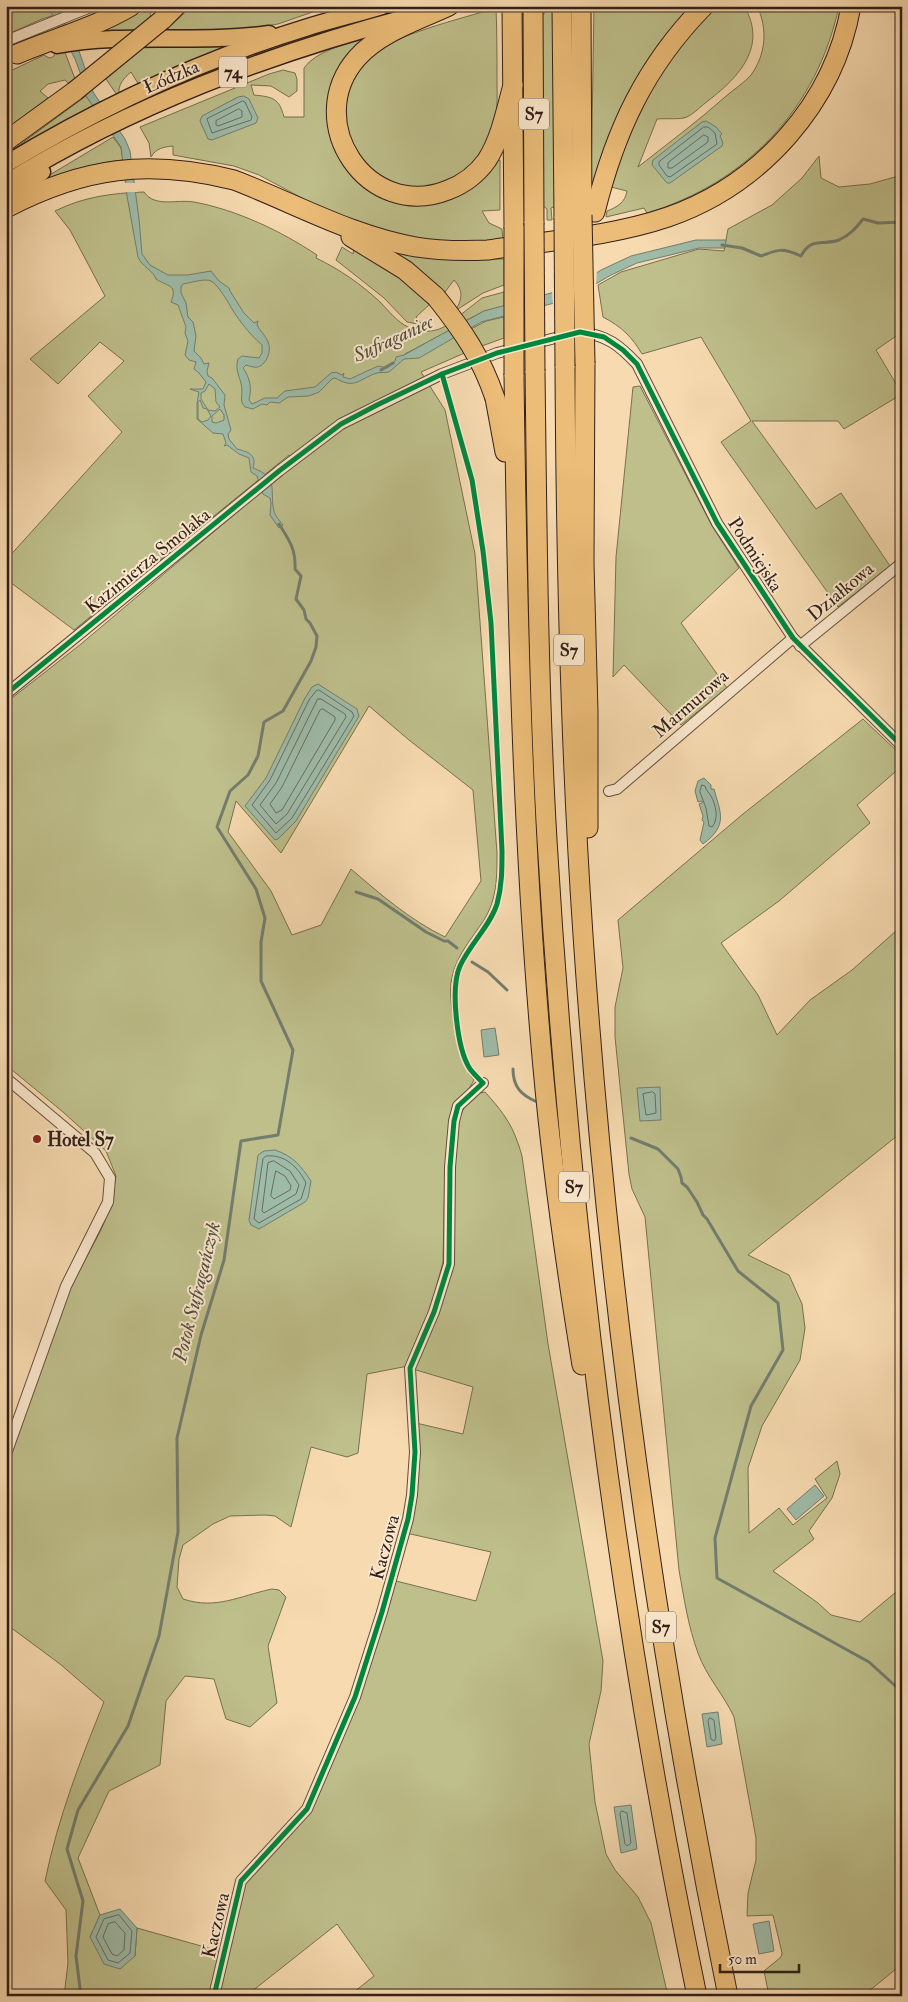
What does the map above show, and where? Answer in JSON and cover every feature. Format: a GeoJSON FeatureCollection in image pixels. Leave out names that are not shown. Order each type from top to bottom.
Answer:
{"type":"FeatureCollection","features":[{"type":"Feature","properties":{"kind":"highway"},"geometry":{"type":"LineString","coordinates":[[10,52],[131,6]]}},
{"type":"Feature","properties":{"kind":"highway"},"geometry":{"type":"LineString","coordinates":[[6,141],[75,91],[162,20],[176,6]]}},
{"type":"Feature","properties":{"kind":"highway"},"geometry":{"type":"LineString","coordinates":[[449,6],[401,28],[373,44],[356,59],[346,73],[339,92],[336,116],[341,140],[354,165],[376,184],[403,194],[431,195],[453,188],[471,177],[490,153],[498,136],[513,85]]}},
{"type":"Feature","properties":{"kind":"highway","name":"S7"},"geometry":{"type":"LineString","coordinates":[[533,6],[538,609],[547,836],[559,1017],[586,1294],[617,1535],[657,1789],[697,1996]]}},
{"type":"Feature","properties":{"kind":"highway","name":"S7"},"geometry":{"type":"LineString","coordinates":[[562,6],[581,215],[565,366],[569,661],[583,935],[609,1237],[638,1472],[676,1719],[728,1996]]}},
{"type":"Feature","properties":{"kind":"highway"},"geometry":{"type":"LineString","coordinates":[[580,6],[581,215],[585,284],[584,563],[588,712],[588,818],[583,935]]}},
{"type":"Feature","properties":{"kind":"highway"},"geometry":{"type":"LineString","coordinates":[[581,215],[640,91],[673,42],[704,6]]}},
{"type":"Feature","properties":{"kind":"highway"},"geometry":{"type":"LineString","coordinates":[[6,208],[37,192],[79,177],[123,170],[154,168],[182,170],[234,180],[368,235],[416,247],[465,251],[488,250],[642,225],[686,210],[721,193],[764,161],[792,131],[816,100],[840,47],[851,6]]}},
{"type":"Feature","properties":{"kind":"highway"},"geometry":{"type":"LineString","coordinates":[[512,8],[516,525],[523,770],[543,1070],[563,1245],[595,1450],[617,1535]]}},
{"type":"Feature","properties":{"kind":"highway"},"geometry":{"type":"LineString","coordinates":[[304,210],[405,270],[436,297],[463,331],[487,374],[495,398],[500,419],[516,525]]}},
{"type":"Feature","properties":{"kind":"main road","name":"Łódzka"},"geometry":{"type":"LineString","coordinates":[[6,164],[139,102],[195,69],[303,29],[382,6]]}},
{"type":"Feature","properties":{"kind":"main road","name":"Łódzka"},"geometry":{"type":"LineString","coordinates":[[139,102],[200,84],[329,40],[449,6]]}},
{"type":"Feature","properties":{"kind":"main road"},"geometry":{"type":"LineString","coordinates":[[90,20],[124,37],[234,38],[303,29]]}},
{"type":"Feature","properties":{"kind":"main road","name":"Łódzka"},"geometry":{"type":"LineString","coordinates":[[6,183],[97,122]]}},
{"type":"Feature","properties":{"kind":"main road","name":"74"},"geometry":{"type":"LineString","coordinates":[[6,198],[97,122]]}},
{"type":"Feature","properties":{"kind":"street","name":"Podmiejska"},"geometry":{"type":"LineString","coordinates":[[308,451],[341,424],[442,374],[497,353],[580,332],[604,337],[623,350],[637,364],[717,523],[797,642],[902,746]]}},
{"type":"Feature","properties":{"kind":"street","name":"Kazimierza Smolaka"},"geometry":{"type":"LineString","coordinates":[[6,694],[279,471],[308,451]]}},
{"type":"Feature","properties":{"kind":"street","name":"Działkowa"},"geometry":{"type":"LineString","coordinates":[[797,642],[902,563]]}},
{"type":"Feature","properties":{"kind":"street","name":"Marmurowa"},"geometry":{"type":"LineString","coordinates":[[609,791],[618,789],[797,642]]}},
{"type":"Feature","properties":{"kind":"street"},"geometry":{"type":"LineString","coordinates":[[6,1078],[95,1153],[110,1178],[108,1202],[66,1286],[6,1454]]}},
{"type":"Feature","properties":{"kind":"street","name":"Kaczowa"},"geometry":{"type":"LineString","coordinates":[[214,1996],[241,1881],[307,1809],[355,1697],[384,1604],[409,1512],[415,1476],[410,1368],[434,1312],[449,1264],[450,1167],[454,1121],[458,1106],[483,1083]]}},
{"type":"Feature","properties":{"kind":"green space"},"geometry":{"type":"Polygon","coordinates":[[[6,6],[74,6],[74,9],[42,19],[6,35],[6,6]]]}},
{"type":"Feature","properties":{"kind":"green space"},"geometry":{"type":"Polygon","coordinates":[[[147,6],[159,6],[150,14],[151,17],[135,31],[101,32],[147,6]]]}},
{"type":"Feature","properties":{"kind":"green space"},"geometry":{"type":"Polygon","coordinates":[[[192,6],[330,6],[278,24],[246,29],[164,32],[192,6]]]}},
{"type":"Feature","properties":{"kind":"green space"},"geometry":{"type":"Polygon","coordinates":[[[545,6],[550,6],[550,11],[557,14],[558,205],[551,208],[552,220],[547,220],[547,209],[541,204],[539,15],[545,13],[545,6]]]}},
{"type":"Feature","properties":{"kind":"green space"},"geometry":{"type":"Polygon","coordinates":[[[594,6],[690,6],[656,48],[626,104],[591,190],[594,6]]]}},
{"type":"Feature","properties":{"kind":"green space"},"geometry":{"type":"Polygon","coordinates":[[[719,6],[744,6],[751,21],[753,34],[747,59],[731,81],[687,117],[657,119],[638,167],[751,75],[760,59],[764,41],[763,24],[757,6],[839,6],[828,43],[814,78],[795,109],[772,137],[745,161],[716,182],[683,200],[647,213],[644,208],[606,217],[607,211],[620,204],[626,195],[627,191],[611,187],[625,142],[654,82],[690,32],[719,6]]]}},
{"type":"Feature","properties":{"kind":"green space"},"geometry":{"type":"Polygon","coordinates":[[[496,8],[497,109],[490,134],[477,160],[445,182],[425,187],[405,186],[386,180],[370,169],[357,153],[348,134],[346,111],[349,90],[362,65],[377,51],[408,35],[496,8]]]}},
{"type":"Feature","properties":{"kind":"green space"},"geometry":{"type":"Polygon","coordinates":[[[523,8],[524,225],[520,226],[519,9],[523,8]]]}},
{"type":"Feature","properties":{"kind":"green space"},"geometry":{"type":"Polygon","coordinates":[[[363,38],[364,41],[329,101],[329,129],[336,153],[347,168],[424,203],[443,201],[464,193],[496,161],[500,160],[500,210],[482,211],[489,223],[502,229],[503,240],[478,242],[420,241],[373,229],[317,206],[259,175],[234,166],[173,155],[173,146],[158,150],[151,157],[149,143],[140,127],[283,70],[295,73],[297,91],[289,97],[271,86],[251,85],[254,95],[271,98],[277,102],[284,117],[304,117],[304,68],[309,62],[323,53],[363,38]]]}},
{"type":"Feature","properties":{"kind":"green space"},"geometry":{"type":"Polygon","coordinates":[[[244,43],[139,85],[131,72],[122,82],[119,87],[119,94],[117,95],[106,79],[146,44],[244,43]]]}},
{"type":"Feature","properties":{"kind":"green space"},"geometry":{"type":"Polygon","coordinates":[[[64,50],[75,79],[69,84],[65,80],[48,84],[40,91],[48,98],[6,130],[6,73],[44,55],[49,58],[53,57],[57,51],[64,50]]]}},
{"type":"Feature","properties":{"kind":"green space"},"geometry":{"type":"Polygon","coordinates":[[[86,96],[94,107],[6,155],[86,96]]]}},
{"type":"Feature","properties":{"kind":"green space"},"geometry":{"type":"Polygon","coordinates":[[[113,137],[121,148],[123,160],[85,167],[23,191],[113,137]]]}},
{"type":"Feature","properties":{"kind":"green space"},"geometry":{"type":"Polygon","coordinates":[[[819,156],[821,178],[839,187],[870,184],[902,175],[902,332],[876,350],[902,394],[844,429],[838,421],[752,421],[816,509],[841,493],[890,566],[838,607],[721,442],[751,421],[701,337],[642,354],[626,333],[603,317],[598,285],[621,272],[699,249],[724,251],[728,229],[772,205],[802,178],[819,156]]]}},
{"type":"Feature","properties":{"kind":"green space"},"geometry":{"type":"Polygon","coordinates":[[[144,192],[154,200],[160,201],[194,202],[226,210],[258,222],[303,246],[317,255],[316,258],[350,277],[373,295],[404,325],[413,329],[429,331],[439,329],[448,324],[452,329],[405,354],[456,336],[467,352],[421,372],[445,410],[475,554],[497,853],[496,879],[492,904],[484,920],[461,954],[452,977],[451,997],[455,1030],[461,1057],[474,1080],[467,1092],[445,1167],[443,1262],[430,1311],[408,1366],[367,1374],[358,1453],[347,1457],[311,1447],[291,1527],[275,1516],[230,1516],[213,1524],[183,1545],[179,1559],[177,1587],[183,1599],[195,1602],[217,1603],[272,1589],[279,1590],[286,1597],[268,1646],[277,1703],[250,1727],[226,1719],[214,1679],[185,1676],[166,1701],[160,1765],[109,1791],[78,1858],[100,1915],[90,1937],[135,1956],[137,1928],[219,1951],[211,1996],[64,1996],[68,1963],[66,1910],[45,1881],[56,1835],[70,1790],[104,1702],[60,1664],[6,1624],[6,1469],[70,1288],[101,1230],[111,1206],[116,1176],[106,1151],[63,1112],[6,1065],[6,712],[12,698],[81,644],[294,464],[289,455],[74,630],[6,579],[6,560],[122,432],[88,396],[124,361],[100,342],[58,384],[30,359],[105,296],[70,230],[55,211],[87,199],[144,192]],[[369,706],[281,853],[236,801],[228,832],[271,891],[292,935],[321,925],[351,869],[408,915],[445,937],[481,881],[473,790],[369,706]]]}},
{"type":"Feature","properties":{"kind":"green space"},"geometry":{"type":"Polygon","coordinates":[[[374,245],[412,256],[442,259],[504,259],[504,285],[483,293],[455,311],[461,292],[454,280],[442,296],[374,245]]]}},
{"type":"Feature","properties":{"kind":"green space"},"geometry":{"type":"Polygon","coordinates":[[[342,247],[353,254],[354,247],[394,269],[430,304],[416,317],[421,323],[428,326],[407,322],[384,298],[336,260],[342,247]]]}},
{"type":"Feature","properties":{"kind":"green space"},"geometry":{"type":"Polygon","coordinates":[[[504,292],[504,306],[484,311],[463,322],[459,316],[482,298],[504,292]]]}},
{"type":"Feature","properties":{"kind":"green space"},"geometry":{"type":"Polygon","coordinates":[[[504,317],[504,338],[479,347],[469,330],[486,321],[504,317]]]}},
{"type":"Feature","properties":{"kind":"green space"},"geometry":{"type":"Polygon","coordinates":[[[640,386],[712,526],[739,568],[681,623],[727,688],[681,725],[624,665],[613,677],[616,557],[633,387],[640,386]]]}},
{"type":"Feature","properties":{"kind":"green space"},"geometry":{"type":"Polygon","coordinates":[[[863,719],[902,756],[902,766],[857,805],[870,823],[779,901],[721,943],[758,995],[777,1035],[810,1000],[852,970],[896,931],[902,936],[902,1132],[748,1255],[789,1275],[802,1304],[805,1328],[800,1360],[762,1426],[748,1468],[749,1533],[779,1508],[793,1525],[827,1498],[815,1479],[837,1461],[840,1474],[832,1498],[809,1531],[814,1539],[773,1571],[818,1603],[831,1615],[860,1622],[902,1587],[902,1964],[863,1996],[769,1996],[764,1971],[781,1957],[782,1953],[773,1915],[747,1916],[748,1893],[756,1860],[756,1838],[734,1717],[698,1653],[689,1622],[679,1570],[645,1217],[632,1189],[629,1174],[615,1037],[615,1007],[623,968],[618,920],[743,814],[863,719]]]}},
{"type":"Feature","properties":{"kind":"green space"},"geometry":{"type":"Polygon","coordinates":[[[485,1092],[508,1121],[522,1156],[548,1344],[603,1661],[601,1691],[589,1744],[595,1802],[606,1854],[615,1870],[638,1897],[651,1923],[668,1996],[349,1996],[374,1976],[337,1924],[246,1996],[216,1996],[244,1882],[309,1812],[392,1580],[476,1601],[491,1552],[406,1533],[416,1423],[463,1434],[473,1387],[413,1369],[453,1265],[454,1167],[458,1121],[464,1108],[480,1093],[485,1092]]]}},
{"type":"Feature","properties":{"kind":"water"},"geometry":{"type":"Polygon","coordinates":[[[44,6],[54,6],[58,10],[78,48],[93,92],[125,139],[130,151],[142,254],[150,265],[168,275],[188,275],[211,271],[219,281],[229,288],[244,313],[254,323],[258,321],[257,325],[269,345],[269,353],[264,363],[258,367],[246,365],[243,368],[250,383],[249,400],[252,404],[265,398],[277,398],[285,391],[315,387],[331,373],[336,372],[342,375],[344,373],[343,377],[350,379],[378,366],[387,368],[395,361],[396,357],[404,355],[484,311],[577,286],[601,270],[631,256],[696,240],[726,240],[725,248],[699,248],[637,263],[611,275],[570,299],[481,322],[419,358],[404,359],[389,372],[377,373],[353,383],[335,378],[319,392],[309,396],[288,397],[279,403],[270,402],[267,405],[262,404],[253,409],[245,407],[242,403],[242,387],[237,363],[238,359],[242,356],[259,358],[262,353],[262,345],[243,325],[220,290],[211,281],[205,280],[183,284],[181,293],[186,303],[188,317],[193,322],[196,336],[194,351],[204,364],[209,363],[208,376],[212,378],[225,395],[224,405],[231,430],[228,434],[229,439],[237,449],[251,454],[254,460],[253,468],[267,476],[270,481],[274,511],[276,517],[283,525],[279,528],[270,515],[270,498],[263,494],[257,476],[251,472],[249,458],[239,454],[227,445],[224,446],[226,443],[223,434],[213,433],[197,419],[197,403],[199,392],[190,389],[203,389],[206,382],[194,369],[196,362],[189,360],[185,355],[188,341],[185,333],[186,327],[178,305],[171,302],[173,292],[171,287],[156,279],[138,257],[127,196],[121,147],[86,96],[75,59],[52,14],[44,6]],[[209,384],[205,391],[201,393],[201,399],[208,410],[215,411],[220,407],[216,402],[215,389],[209,384]],[[200,400],[198,402],[198,419],[202,422],[208,420],[211,416],[207,409],[203,408],[200,400]],[[220,409],[212,416],[212,422],[216,423],[224,420],[224,415],[220,409]]]}},
{"type":"Feature","properties":{"kind":"water"},"geometry":{"type":"Polygon","coordinates":[[[244,96],[249,99],[258,118],[256,123],[212,140],[208,139],[200,121],[202,116],[238,97],[244,96]]]}},
{"type":"Feature","properties":{"kind":"water"},"geometry":{"type":"Polygon","coordinates":[[[706,121],[716,127],[722,134],[720,136],[723,143],[722,146],[670,183],[667,183],[652,165],[653,160],[702,122],[706,121]]]}},
{"type":"Feature","properties":{"kind":"water"},"geometry":{"type":"Polygon","coordinates":[[[318,684],[357,709],[359,716],[296,821],[275,840],[245,806],[266,778],[305,698],[312,687],[318,684]]]}},
{"type":"Feature","properties":{"kind":"water"},"geometry":{"type":"Polygon","coordinates":[[[704,778],[711,785],[711,789],[714,789],[720,818],[717,831],[703,844],[700,840],[704,822],[699,804],[702,801],[698,802],[695,791],[698,781],[704,778]]]}},
{"type":"Feature","properties":{"kind":"water"},"geometry":{"type":"Polygon","coordinates":[[[495,1028],[499,1055],[484,1057],[481,1030],[495,1028]]]}},
{"type":"Feature","properties":{"kind":"water"},"geometry":{"type":"Polygon","coordinates":[[[660,1087],[661,1120],[640,1121],[637,1088],[660,1087]]]}},
{"type":"Feature","properties":{"kind":"water"},"geometry":{"type":"Polygon","coordinates":[[[275,1150],[292,1158],[311,1181],[308,1198],[305,1202],[259,1229],[251,1225],[249,1220],[258,1155],[264,1151],[275,1150]]]}},
{"type":"Feature","properties":{"kind":"water"},"geometry":{"type":"Polygon","coordinates":[[[815,1485],[824,1496],[796,1520],[787,1509],[815,1485]]]}},
{"type":"Feature","properties":{"kind":"water"},"geometry":{"type":"Polygon","coordinates":[[[718,1712],[722,1744],[707,1747],[702,1714],[718,1712]]]}},
{"type":"Feature","properties":{"kind":"water"},"geometry":{"type":"Polygon","coordinates":[[[631,1805],[637,1849],[621,1853],[614,1807],[631,1805]]]}},
{"type":"Feature","properties":{"kind":"water"},"geometry":{"type":"Polygon","coordinates":[[[120,1909],[137,1928],[135,1956],[120,1969],[104,1964],[90,1937],[100,1915],[120,1909]]]}},
{"type":"Feature","properties":{"kind":"water"},"geometry":{"type":"Polygon","coordinates":[[[769,1921],[774,1951],[759,1954],[753,1924],[769,1921]]]}},
{"type":"Feature","properties":{"kind":"pier"},"geometry":{"type":"Polygon","coordinates":[[[123,183],[137,183],[138,192],[124,192],[123,183]]]}},
{"type":"Feature","properties":{"kind":"pier"},"geometry":{"type":"Polygon","coordinates":[[[597,270],[596,287],[578,298],[553,306],[552,290],[576,284],[597,270]]]}},
{"type":"Feature","properties":{"kind":"waterway","name":"Sufraganiec"},"geometry":{"type":"LineString","coordinates":[[722,245],[742,248],[761,256],[781,250],[801,256],[813,244],[833,242],[843,238],[863,219],[878,223],[902,222]]}},
{"type":"Feature","properties":{"kind":"waterway","name":"Sufraganiec"},"geometry":{"type":"LineString","coordinates":[[381,370],[393,363]]}},
{"type":"Feature","properties":{"kind":"waterway","name":"Potok Sufragańczyk"},"geometry":{"type":"LineString","coordinates":[[81,1996],[76,1956],[83,1901],[67,1849],[78,1810],[128,1726],[159,1636],[178,1532],[177,1438],[201,1335],[224,1260],[241,1141],[278,1135],[293,1050],[261,981],[261,942],[265,918],[256,889],[217,827],[230,791],[248,775],[258,756],[264,722],[283,711],[311,661],[316,647],[317,636],[306,619],[304,610],[296,599],[301,576],[295,569],[291,545],[279,524]]}},
{"type":"Feature","properties":{"kind":"waterway"},"geometry":{"type":"LineString","coordinates":[[356,892],[378,899],[426,932],[444,941],[448,941],[457,948]]}},
{"type":"Feature","properties":{"kind":"waterway"},"geometry":{"type":"LineString","coordinates":[[472,962],[488,972],[507,990]]}},
{"type":"Feature","properties":{"kind":"waterway"},"geometry":{"type":"LineString","coordinates":[[513,1069],[516,1086],[522,1093],[537,1102]]}},
{"type":"Feature","properties":{"kind":"waterway"},"geometry":{"type":"LineString","coordinates":[[631,1138],[658,1149],[678,1169],[682,1183],[697,1202],[738,1271],[778,1303],[783,1350],[751,1406],[715,1538],[717,1578],[869,1662],[902,1692]]}},
{"type":"Feature","properties":{"kind":"cycle path"},"geometry":{"type":"LineString","coordinates":[[6,694],[279,471],[341,424],[442,374],[497,353],[580,332],[604,337],[623,350],[637,364],[717,523],[793,638],[902,746]]}},
{"type":"Feature","properties":{"kind":"cycle path"},"geometry":{"type":"LineString","coordinates":[[214,1996],[241,1881],[307,1809],[355,1697],[382,1612],[408,1519],[412,1495],[415,1452],[410,1368],[434,1312],[449,1264],[450,1167],[454,1121],[458,1106],[483,1083],[470,1069],[465,1060],[458,1033],[455,1003],[457,976],[460,966],[494,912],[501,884],[502,851],[491,623],[483,551],[472,480],[442,374]]}},
{"type":"Feature","properties":{"kind":"place","name":"Hotel S7"},"geometry":{"type":"Point","coordinates":[37,1139]}}]}
